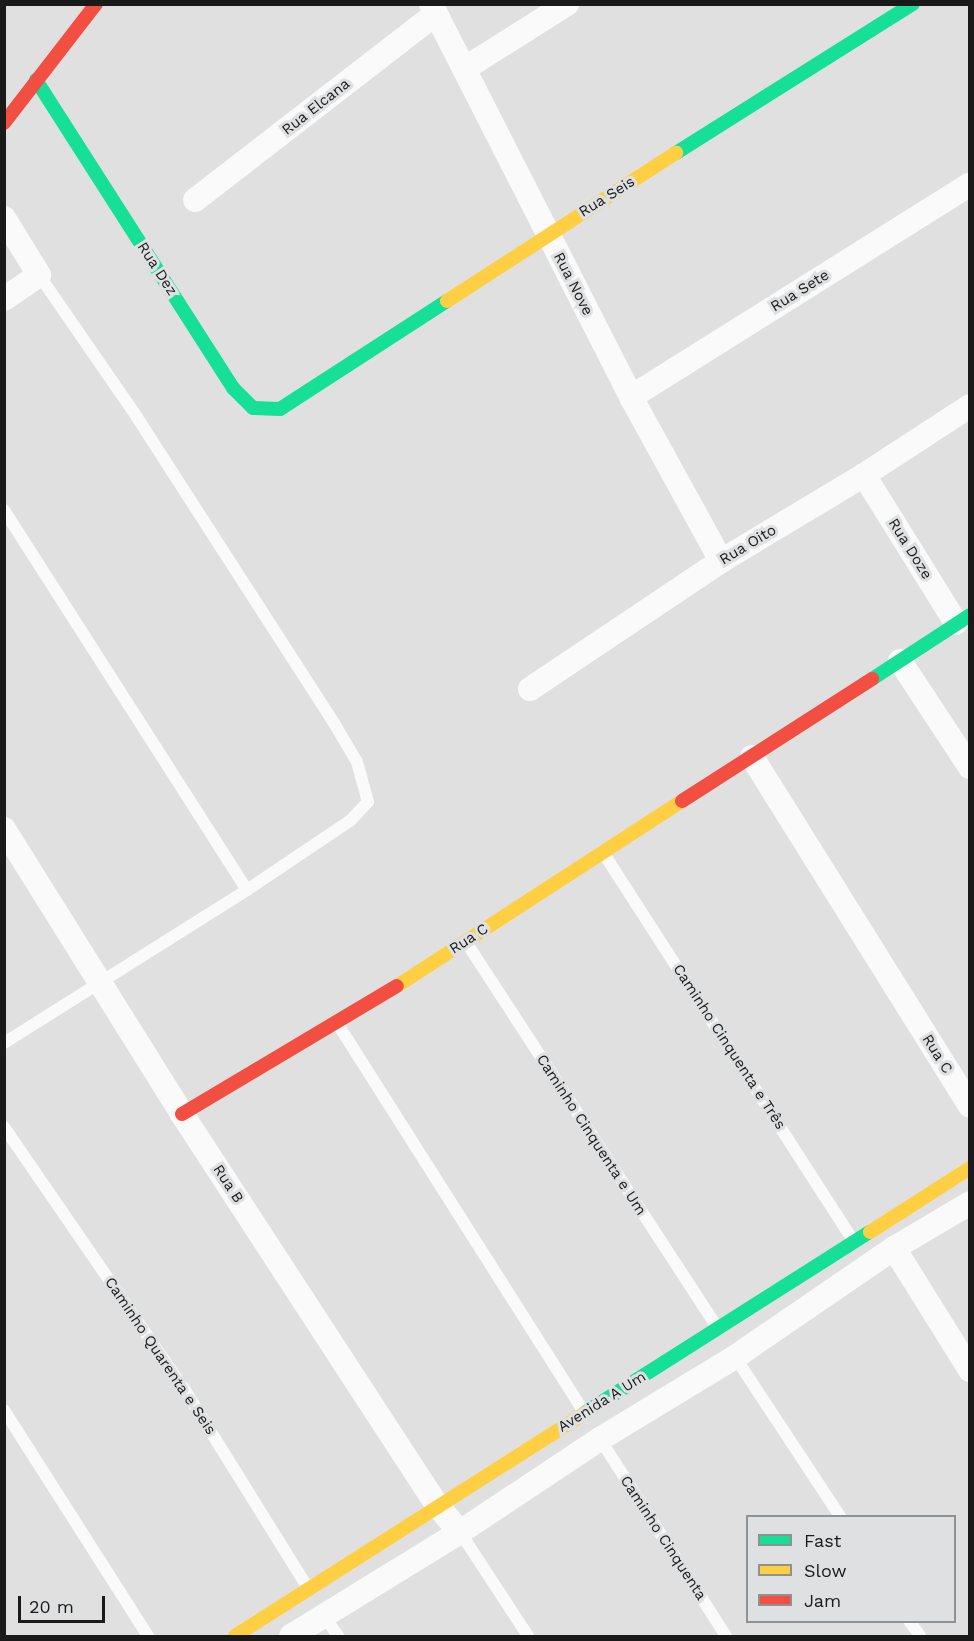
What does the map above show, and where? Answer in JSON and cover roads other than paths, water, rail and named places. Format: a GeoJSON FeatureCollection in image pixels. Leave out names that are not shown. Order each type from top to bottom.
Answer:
{"type":"FeatureCollection","features":[{"type":"Feature","properties":{"kind":"street"},"geometry":{"type":"LineString","coordinates":[[4,123],[96,4]]}},
{"type":"Feature","properties":{"kind":"street"},"geometry":{"type":"LineString","coordinates":[[464,69],[567,4]]}},
{"type":"Feature","properties":{"kind":"street","name":"Rua Seis"},"geometry":{"type":"LineString","coordinates":[[305,395],[548,234],[913,4]]}},
{"type":"Feature","properties":{"kind":"street","name":"Rua Nove"},"geometry":{"type":"LineString","coordinates":[[434,9],[631,398],[721,561]]}},
{"type":"Feature","properties":{"kind":"street","name":"Rua Elcana"},"geometry":{"type":"LineString","coordinates":[[195,200],[434,9]]}},
{"type":"Feature","properties":{"kind":"street","name":"Rua Dez"},"geometry":{"type":"LineString","coordinates":[[36,80],[233,388],[253,408],[267,410],[280,409],[305,395]]}},
{"type":"Feature","properties":{"kind":"street","name":"Rua Sete"},"geometry":{"type":"LineString","coordinates":[[631,398],[969,184]]}},
{"type":"Feature","properties":{"kind":"street"},"geometry":{"type":"LineString","coordinates":[[4,218],[39,275],[4,299]]}},
{"type":"Feature","properties":{"kind":"street","name":"Rua Oito"},"geometry":{"type":"LineString","coordinates":[[530,689],[721,561],[864,475],[969,406]]}},
{"type":"Feature","properties":{"kind":"street","name":"Rua Doze"},"geometry":{"type":"LineString","coordinates":[[864,475],[963,619]]}},
{"type":"Feature","properties":{"kind":"street","name":"Rua C"},"geometry":{"type":"LineString","coordinates":[[182,1114],[338,1024],[963,619]]}},
{"type":"Feature","properties":{"kind":"street"},"geometry":{"type":"LineString","coordinates":[[900,661],[969,767]]}},
{"type":"Feature","properties":{"kind":"street","name":"Rua C"},"geometry":{"type":"LineString","coordinates":[[752,757],[969,1106]]}},
{"type":"Feature","properties":{"kind":"street","name":"Rua B"},"geometry":{"type":"LineString","coordinates":[[4,830],[182,1114],[437,1505],[460,1532]]}},
{"type":"Feature","properties":{"kind":"street","name":"Avenida A Um"},"geometry":{"type":"LineString","coordinates":[[235,1636],[437,1505],[969,1168]]}},
{"type":"Feature","properties":{"kind":"street","name":"Avenida A Um"},"geometry":{"type":"LineString","coordinates":[[291,1636],[460,1532],[600,1439],[735,1357],[894,1248],[969,1203]]}},
{"type":"Feature","properties":{"kind":"street"},"geometry":{"type":"LineString","coordinates":[[894,1248],[969,1370]]}},
{"type":"Feature","properties":{"kind":"lane"},"geometry":{"type":"LineString","coordinates":[[7,1041],[247,890],[351,820],[364,809],[369,795],[357,762],[334,723],[137,417],[39,275]]}},
{"type":"Feature","properties":{"kind":"lane"},"geometry":{"type":"LineString","coordinates":[[4,510],[247,890]]}},
{"type":"Feature","properties":{"kind":"lane","name":"Caminho Cinquenta e Três"},"geometry":{"type":"LineString","coordinates":[[603,853],[854,1241]]}},
{"type":"Feature","properties":{"kind":"lane","name":"Caminho Cinquenta e Um"},"geometry":{"type":"LineString","coordinates":[[465,942],[717,1328]]}},
{"type":"Feature","properties":{"kind":"lane"},"geometry":{"type":"LineString","coordinates":[[338,1024],[585,1413]]}},
{"type":"Feature","properties":{"kind":"lane","name":"Caminho Quarenta e Seis"},"geometry":{"type":"LineString","coordinates":[[4,1127],[186,1392],[308,1589]]}},
{"type":"Feature","properties":{"kind":"lane"},"geometry":{"type":"LineString","coordinates":[[735,1357],[839,1515]]}},
{"type":"Feature","properties":{"kind":"lane"},"geometry":{"type":"LineString","coordinates":[[4,1410],[148,1636]]}},
{"type":"Feature","properties":{"kind":"lane","name":"Caminho Cinquenta"},"geometry":{"type":"LineString","coordinates":[[600,1439],[726,1636]]}},
{"type":"Feature","properties":{"kind":"lane"},"geometry":{"type":"LineString","coordinates":[[460,1532],[528,1636]]}},
{"type":"Feature","properties":{"kind":"lane"},"geometry":{"type":"LineString","coordinates":[[323,1615],[338,1636]]}},
{"type":"Feature","properties":{"kind":"lane"},"geometry":{"type":"LineString","coordinates":[[911,1623],[920,1636]]}}]}
